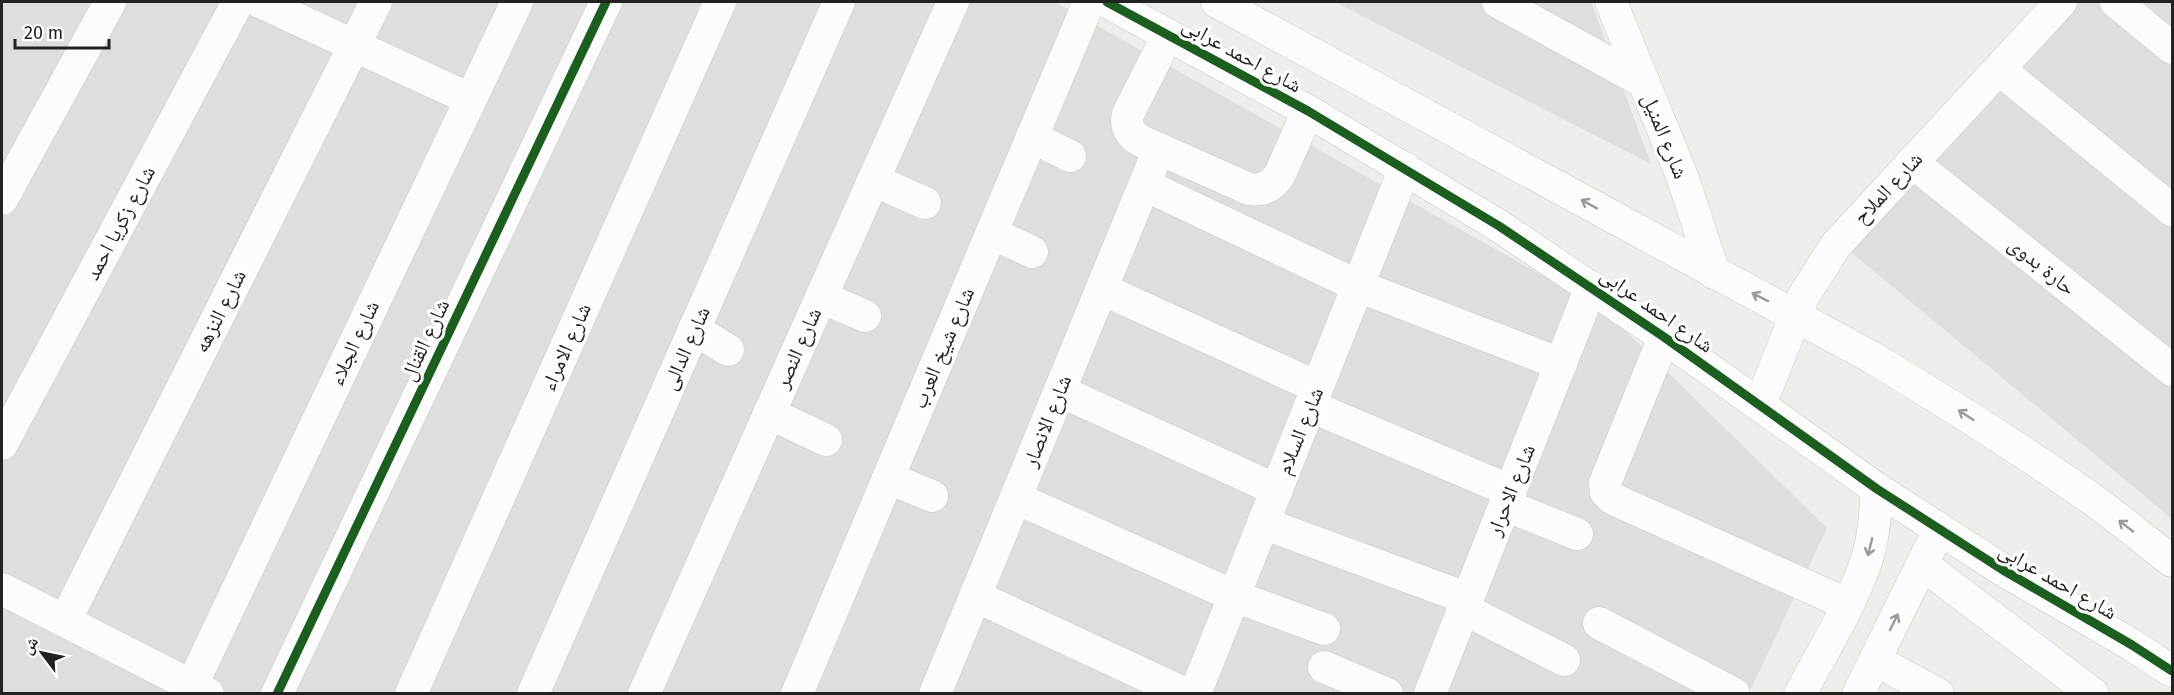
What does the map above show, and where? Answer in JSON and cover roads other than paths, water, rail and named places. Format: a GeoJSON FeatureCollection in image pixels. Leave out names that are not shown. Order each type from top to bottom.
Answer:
{"type":"FeatureCollection","features":[{"type":"Feature","properties":{"kind":"street"},"geometry":{"type":"LineString","coordinates":[[2,200],[110,2]]}},
{"type":"Feature","properties":{"kind":"street","name":"شارع زكريا احمد"},"geometry":{"type":"LineString","coordinates":[[2,444],[238,2]]}},
{"type":"Feature","properties":{"kind":"street"},"geometry":{"type":"LineString","coordinates":[[260,2],[470,99]]}},
{"type":"Feature","properties":{"kind":"street","name":"شارع النزهه"},"geometry":{"type":"LineString","coordinates":[[64,621],[376,2]]}},
{"type":"Feature","properties":{"kind":"street","name":"شارع الجلاء"},"geometry":{"type":"LineString","coordinates":[[185,687],[517,2]]}},
{"type":"Feature","properties":{"kind":"street","name":"شارع القنال"},"geometry":{"type":"LineString","coordinates":[[277,693],[606,2]]}},
{"type":"Feature","properties":{"kind":"street","name":"شارع الامراء"},"geometry":{"type":"LineString","coordinates":[[411,693],[720,2]]}},
{"type":"Feature","properties":{"kind":"street","name":"شارع الدالى"},"geometry":{"type":"LineString","coordinates":[[533,693],[839,2]]}},
{"type":"Feature","properties":{"kind":"street","name":"شارع النصر"},"geometry":{"type":"LineString","coordinates":[[644,693],[953,2]]}},
{"type":"Feature","properties":{"kind":"street","name":"شارع شيخ العرب"},"geometry":{"type":"LineString","coordinates":[[797,693],[1089,2]]}},
{"type":"Feature","properties":{"kind":"street","name":"شارع احمد عرابى"},"geometry":{"type":"LineString","coordinates":[[1107,2],[1308,111],[1405,168],[1591,286],[1877,489],[1939,530],[2172,671]]}},
{"type":"Feature","properties":{"kind":"street","name":"شارع احمد عرابى"},"geometry":{"type":"LineString","coordinates":[[1217,2],[1266,13],[1714,273],[1795,315],[1940,398],[2098,503],[2171,558]]}},
{"type":"Feature","properties":{"kind":"street"},"geometry":{"type":"LineString","coordinates":[[1498,2],[1644,82]]}},
{"type":"Feature","properties":{"kind":"street","name":"شارع المنيل"},"geometry":{"type":"LineString","coordinates":[[1611,2],[1682,176],[1714,273]]}},
{"type":"Feature","properties":{"kind":"street","name":"شارع الملاح"},"geometry":{"type":"LineString","coordinates":[[1760,405],[1795,315],[1812,279],[1836,245],[2061,2]]}},
{"type":"Feature","properties":{"kind":"street"},"geometry":{"type":"LineString","coordinates":[[2116,2],[2172,48]]}},
{"type":"Feature","properties":{"kind":"street"},"geometry":{"type":"LineString","coordinates":[[1168,35],[1127,120],[1128,127],[1135,138],[1249,189],[1264,189],[1276,181],[1280,174],[1308,111]]}},
{"type":"Feature","properties":{"kind":"street"},"geometry":{"type":"LineString","coordinates":[[1999,69],[2172,210]]}},
{"type":"Feature","properties":{"kind":"street"},"geometry":{"type":"LineString","coordinates":[[1032,138],[1070,156]]}},
{"type":"Feature","properties":{"kind":"street","name":"شارع الانصار"},"geometry":{"type":"LineString","coordinates":[[935,693],[1159,149]]}},
{"type":"Feature","properties":{"kind":"street","name":"حارة بدوى"},"geometry":{"type":"LineString","coordinates":[[1912,162],[2172,370]]}},
{"type":"Feature","properties":{"kind":"street","name":"شارع السلام"},"geometry":{"type":"LineString","coordinates":[[1195,693],[1405,168]]}},
{"type":"Feature","properties":{"kind":"street"},"geometry":{"type":"LineString","coordinates":[[873,180],[925,203]]}},
{"type":"Feature","properties":{"kind":"street"},"geometry":{"type":"LineString","coordinates":[[1145,185],[1358,286],[1561,364]]}},
{"type":"Feature","properties":{"kind":"street"},"geometry":{"type":"LineString","coordinates":[[992,233],[1032,252]]}},
{"type":"Feature","properties":{"kind":"street","name":"شارع الاحرار"},"geometry":{"type":"LineString","coordinates":[[1430,693],[1591,286]]}},
{"type":"Feature","properties":{"kind":"street"},"geometry":{"type":"LineString","coordinates":[[1102,289],[1577,534]]}},
{"type":"Feature","properties":{"kind":"street"},"geometry":{"type":"LineString","coordinates":[[821,297],[865,316]]}},
{"type":"Feature","properties":{"kind":"street"},"geometry":{"type":"LineString","coordinates":[[694,329],[728,350]]}},
{"type":"Feature","properties":{"kind":"street"},"geometry":{"type":"LineString","coordinates":[[1665,337],[1605,483],[1605,492],[1613,499],[1847,604]]}},
{"type":"Feature","properties":{"kind":"street"},"geometry":{"type":"LineString","coordinates":[[1060,391],[1277,490]]}},
{"type":"Feature","properties":{"kind":"street"},"geometry":{"type":"LineString","coordinates":[[769,413],[825,440]]}},
{"type":"Feature","properties":{"kind":"street"},"geometry":{"type":"LineString","coordinates":[[888,478],[932,496]]}},
{"type":"Feature","properties":{"kind":"street"},"geometry":{"type":"LineString","coordinates":[[1800,693],[1847,604],[1866,560],[1872,537],[1877,489]]}},
{"type":"Feature","properties":{"kind":"street"},"geometry":{"type":"LineString","coordinates":[[1016,498],[1234,596],[1324,629]]}},
{"type":"Feature","properties":{"kind":"street"},"geometry":{"type":"LineString","coordinates":[[1263,523],[1464,603],[1563,660]]}},
{"type":"Feature","properties":{"kind":"street"},"geometry":{"type":"LineString","coordinates":[[1858,693],[1939,530]]}},
{"type":"Feature","properties":{"kind":"street"},"geometry":{"type":"LineString","coordinates":[[1922,564],[2093,693]]}},
{"type":"Feature","properties":{"kind":"street"},"geometry":{"type":"LineString","coordinates":[[3,594],[64,621],[185,687]]}},
{"type":"Feature","properties":{"kind":"street"},"geometry":{"type":"LineString","coordinates":[[975,596],[1186,693]]}},
{"type":"Feature","properties":{"kind":"street"},"geometry":{"type":"LineString","coordinates":[[1599,624],[1734,693]]}},
{"type":"Feature","properties":{"kind":"street"},"geometry":{"type":"LineString","coordinates":[[1875,660],[1938,693]]}},
{"type":"Feature","properties":{"kind":"street"},"geometry":{"type":"LineString","coordinates":[[1324,667],[1387,693]]}}]}
